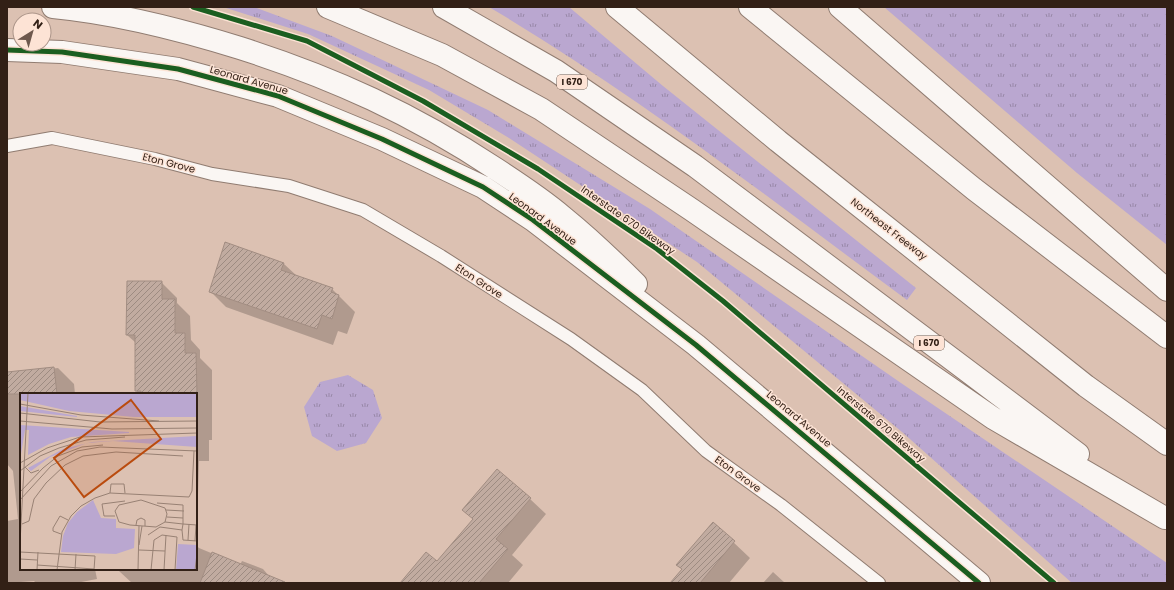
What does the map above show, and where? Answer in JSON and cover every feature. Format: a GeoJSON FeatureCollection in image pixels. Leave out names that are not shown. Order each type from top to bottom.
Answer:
{"type":"FeatureCollection","features":[{"type":"Feature","properties":{"kind":"main road","name":"Leonard Avenue"},"geometry":{"type":"LineString","coordinates":[[53,7],[184,30],[298,66],[353,89],[412,118],[467,150],[524,187],[562,216],[600,248],[696,345]]}},
{"type":"Feature","properties":{"kind":"main road"},"geometry":{"type":"LineString","coordinates":[[328,7],[442,56],[541,109],[692,210],[993,418],[1166,519]]}},
{"type":"Feature","properties":{"kind":"main road","name":"I 670"},"geometry":{"type":"LineString","coordinates":[[444,7],[556,72],[695,166],[802,248],[1166,519]]}},
{"type":"Feature","properties":{"kind":"main road","name":"Northeast Freeway"},"geometry":{"type":"LineString","coordinates":[[617,7],[790,151],[1086,386],[1167,444]]}},
{"type":"Feature","properties":{"kind":"main road"},"geometry":{"type":"LineString","coordinates":[[750,7],[974,189],[1167,337]]}},
{"type":"Feature","properties":{"kind":"main road"},"geometry":{"type":"LineString","coordinates":[[840,7],[1167,290]]}},
{"type":"Feature","properties":{"kind":"main road","name":"Leonard Avenue"},"geometry":{"type":"LineString","coordinates":[[7,50],[62,52],[178,68],[278,96],[382,139],[483,188],[534,220],[696,345],[979,583]]}},
{"type":"Feature","properties":{"kind":"lane","name":"Eton Grove"},"geometry":{"type":"LineString","coordinates":[[7,146],[52,138],[155,159],[212,174],[289,186],[364,210],[441,256],[571,339],[642,390],[706,451],[781,505],[879,583]]}},
{"type":"Feature","properties":{"kind":"green space"},"geometry":{"type":"Polygon","coordinates":[[[223,7],[254,7],[332,36],[488,110],[650,209],[901,383],[1167,563],[1167,583],[1072,583],[902,432],[697,262],[509,138],[429,90],[308,34],[223,7]]]}},
{"type":"Feature","properties":{"kind":"green space"},"geometry":{"type":"Polygon","coordinates":[[[489,7],[569,7],[663,86],[916,288],[907,300],[650,111],[544,40],[489,7]]]}},
{"type":"Feature","properties":{"kind":"green space"},"geometry":{"type":"Polygon","coordinates":[[[884,7],[1167,7],[1167,245],[1077,173],[884,7]]]}},
{"type":"Feature","properties":{"kind":"green space"},"geometry":{"type":"Polygon","coordinates":[[[348,375],[373,390],[382,418],[366,443],[337,451],[312,436],[304,407],[320,382],[348,375]]]}},
{"type":"Feature","properties":{"kind":"building"},"geometry":{"type":"Polygon","coordinates":[[[225,242],[284,263],[281,270],[333,288],[331,292],[339,295],[332,319],[322,315],[317,329],[209,292],[225,242]]]}},
{"type":"Feature","properties":{"kind":"building"},"geometry":{"type":"Polygon","coordinates":[[[127,281],[162,281],[162,299],[175,299],[175,333],[185,333],[185,353],[196,353],[197,393],[141,393],[141,391],[135,391],[135,335],[126,335],[127,281]]]}},
{"type":"Feature","properties":{"kind":"building"},"geometry":{"type":"Polygon","coordinates":[[[54,367],[57,393],[7,394],[7,372],[54,367]]]}},
{"type":"Feature","properties":{"kind":"building"},"geometry":{"type":"Polygon","coordinates":[[[497,469],[531,498],[496,539],[508,549],[479,583],[400,583],[426,552],[437,561],[473,519],[462,510],[497,469]]]}},
{"type":"Feature","properties":{"kind":"building"},"geometry":{"type":"Polygon","coordinates":[[[713,522],[735,541],[700,583],[670,583],[682,569],[676,565],[713,522]]]}},
{"type":"Feature","properties":{"kind":"building"},"geometry":{"type":"Polygon","coordinates":[[[212,552],[285,582],[285,583],[200,583],[212,552]]]}},
{"type":"Feature","properties":{"kind":"cycle path","name":"Interstate 670 Bikeway"},"geometry":{"type":"LineString","coordinates":[[193,7],[307,41],[423,101],[538,169],[657,249],[723,301],[1054,583]]}},
{"type":"Feature","properties":{"kind":"cycle path"},"geometry":{"type":"LineString","coordinates":[[7,50],[62,52],[178,69],[278,96],[382,139],[483,187],[533,220],[696,345],[979,583]]}}]}
